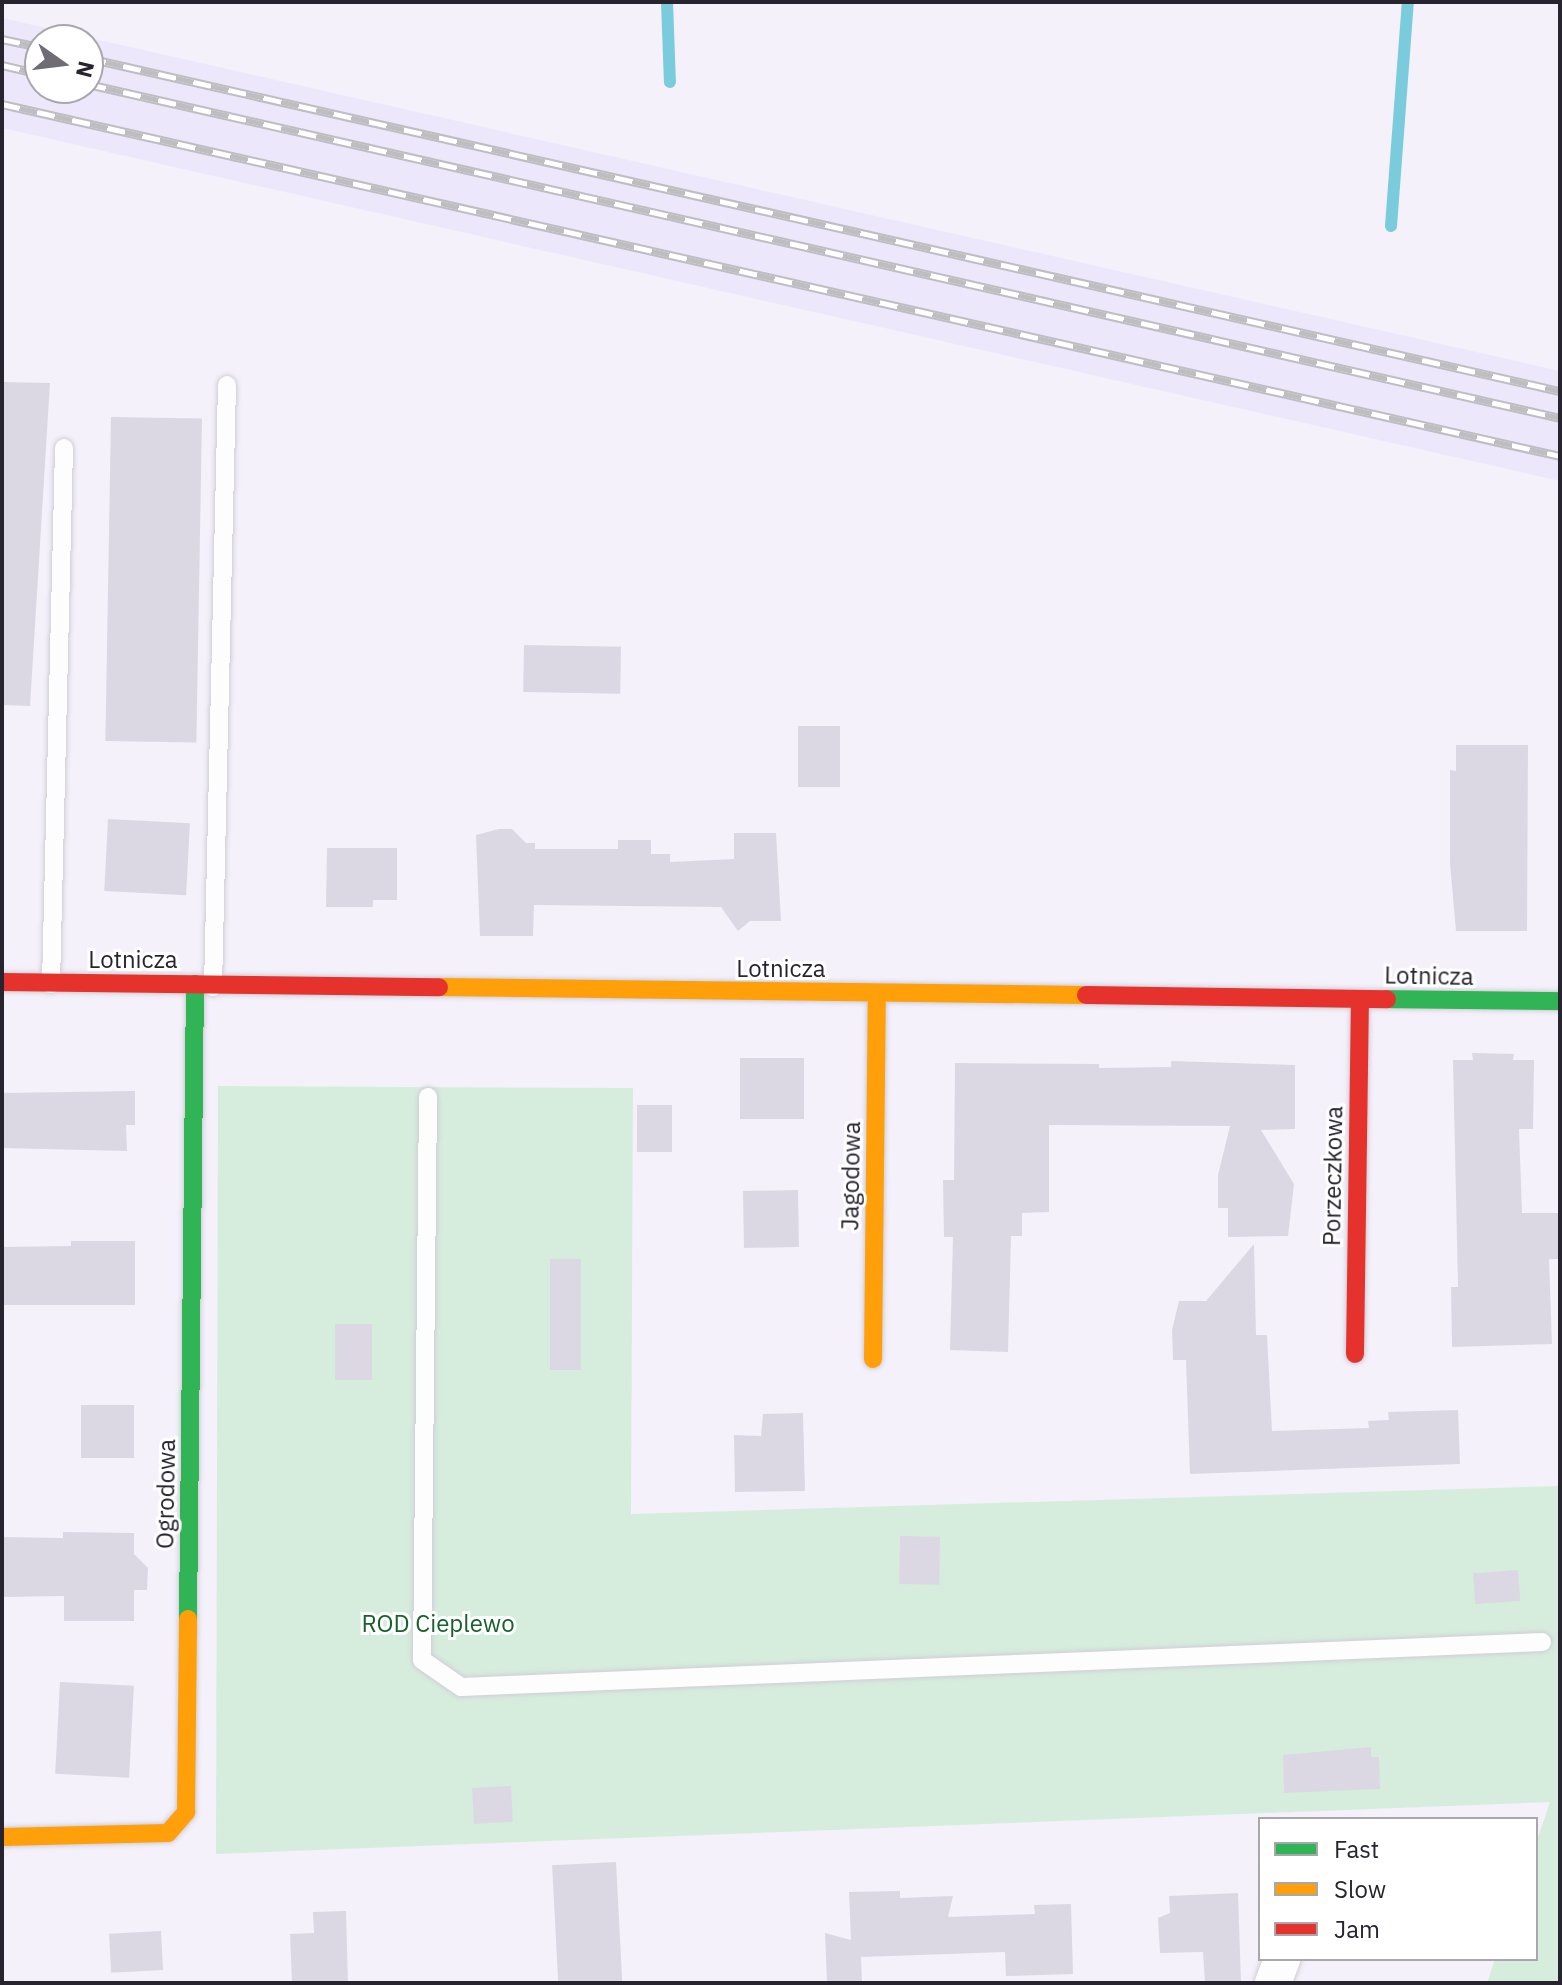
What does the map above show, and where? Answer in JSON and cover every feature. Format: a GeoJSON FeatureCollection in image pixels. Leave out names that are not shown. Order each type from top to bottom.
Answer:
{"type":"FeatureCollection","features":[{"type":"Feature","properties":{"kind":"street","name":"Lotnicza"},"geometry":{"type":"LineString","coordinates":[[2,982],[1560,1001]]}},
{"type":"Feature","properties":{"kind":"street","name":"Ogrodowa"},"geometry":{"type":"LineString","coordinates":[[2,1837],[168,1833],[186,1812],[204,985]]}},
{"type":"Feature","properties":{"kind":"street","name":"Jagodowa"},"geometry":{"type":"LineString","coordinates":[[873,1359],[877,993]]}},
{"type":"Feature","properties":{"kind":"street","name":"Porzeczkowa"},"geometry":{"type":"LineString","coordinates":[[1355,1354],[1360,999]]}},
{"type":"Feature","properties":{"kind":"street"},"geometry":{"type":"LineString","coordinates":[[1273,1983],[1281,1961]]}},
{"type":"Feature","properties":{"kind":"lane"},"geometry":{"type":"LineString","coordinates":[[204,985],[227,385]]}},
{"type":"Feature","properties":{"kind":"lane"},"geometry":{"type":"LineString","coordinates":[[51,984],[64,448]]}},
{"type":"Feature","properties":{"kind":"lane"},"geometry":{"type":"LineString","coordinates":[[428,1097],[422,1660],[461,1687],[1542,1642]]}},
{"type":"Feature","properties":{"kind":"shaded area"},"geometry":{"type":"Polygon","coordinates":[[[2,18],[28,24],[24,24],[24,104],[104,104],[104,41],[1560,371],[1560,481],[2,128],[2,18]]]}},
{"type":"Feature","properties":{"kind":"green space","name":"ROD Cieplewo"},"geometry":{"type":"Polygon","coordinates":[[[218,1086],[633,1088],[631,1514],[1560,1486],[1560,1983],[1487,1983],[1494,1961],[1538,1961],[1538,1837],[1550,1802],[216,1854],[218,1086]]]}},
{"type":"Feature","properties":{"kind":"building"},"geometry":{"type":"Polygon","coordinates":[[[2,382],[50,383],[30,706],[2,705],[2,382]]]}},
{"type":"Feature","properties":{"kind":"building"},"geometry":{"type":"Polygon","coordinates":[[[111,417],[202,419],[196,743],[105,741],[111,417]]]}},
{"type":"Feature","properties":{"kind":"building"},"geometry":{"type":"Polygon","coordinates":[[[524,645],[621,647],[620,694],[523,692],[524,645]]]}},
{"type":"Feature","properties":{"kind":"building"},"geometry":{"type":"Polygon","coordinates":[[[798,726],[840,726],[840,787],[798,787],[798,726]]]}},
{"type":"Feature","properties":{"kind":"building"},"geometry":{"type":"Polygon","coordinates":[[[1456,745],[1528,745],[1527,931],[1456,931],[1450,863],[1450,770],[1456,771],[1456,745]]]}},
{"type":"Feature","properties":{"kind":"building"},"geometry":{"type":"Polygon","coordinates":[[[108,819],[190,823],[186,895],[104,891],[108,819]]]}},
{"type":"Feature","properties":{"kind":"building"},"geometry":{"type":"Polygon","coordinates":[[[512,829],[526,843],[535,843],[535,849],[618,849],[618,840],[651,840],[651,854],[670,854],[670,862],[734,859],[734,833],[776,833],[781,921],[750,921],[738,931],[721,907],[534,905],[533,936],[480,936],[476,835],[512,829]]]}},
{"type":"Feature","properties":{"kind":"building"},"geometry":{"type":"Polygon","coordinates":[[[327,848],[397,848],[397,900],[373,900],[373,907],[326,907],[327,848]]]}},
{"type":"Feature","properties":{"kind":"building"},"geometry":{"type":"Polygon","coordinates":[[[1472,1053],[1514,1054],[1513,1060],[1534,1060],[1533,1129],[1519,1129],[1522,1213],[1560,1213],[1560,1259],[1549,1259],[1552,1344],[1452,1347],[1451,1287],[1458,1287],[1453,1060],[1473,1060],[1472,1053]]]}},
{"type":"Feature","properties":{"kind":"building"},"geometry":{"type":"Polygon","coordinates":[[[740,1058],[804,1058],[804,1119],[740,1119],[740,1058]]]}},
{"type":"Feature","properties":{"kind":"building"},"geometry":{"type":"Polygon","coordinates":[[[1171,1061],[1295,1065],[1295,1129],[1261,1130],[1294,1184],[1288,1236],[1228,1237],[1228,1208],[1218,1208],[1218,1175],[1230,1126],[1049,1125],[1049,1212],[1022,1213],[1022,1236],[1011,1236],[1008,1352],[950,1350],[953,1237],[944,1237],[943,1180],[954,1180],[955,1063],[1099,1064],[1099,1068],[1171,1067],[1171,1061]]]}},
{"type":"Feature","properties":{"kind":"building"},"geometry":{"type":"Polygon","coordinates":[[[135,1091],[135,1125],[126,1125],[127,1151],[2,1148],[2,1093],[135,1091]]]}},
{"type":"Feature","properties":{"kind":"building"},"geometry":{"type":"Polygon","coordinates":[[[637,1105],[672,1105],[672,1152],[637,1152],[637,1105]]]}},
{"type":"Feature","properties":{"kind":"building"},"geometry":{"type":"Polygon","coordinates":[[[798,1190],[799,1247],[744,1248],[743,1191],[798,1190]]]}},
{"type":"Feature","properties":{"kind":"building"},"geometry":{"type":"Polygon","coordinates":[[[71,1241],[135,1241],[135,1305],[2,1305],[2,1247],[71,1246],[71,1241]]]}},
{"type":"Feature","properties":{"kind":"building"},"geometry":{"type":"Polygon","coordinates":[[[1254,1244],[1256,1335],[1267,1335],[1272,1431],[1369,1428],[1368,1421],[1389,1420],[1388,1412],[1458,1410],[1460,1464],[1190,1474],[1186,1360],[1173,1360],[1172,1330],[1179,1301],[1206,1301],[1254,1244]]]}},
{"type":"Feature","properties":{"kind":"building"},"geometry":{"type":"Polygon","coordinates":[[[550,1259],[581,1259],[581,1370],[550,1370],[550,1259]]]}},
{"type":"Feature","properties":{"kind":"building"},"geometry":{"type":"Polygon","coordinates":[[[335,1324],[372,1324],[372,1380],[335,1380],[335,1324]]]}},
{"type":"Feature","properties":{"kind":"building"},"geometry":{"type":"Polygon","coordinates":[[[81,1405],[134,1405],[134,1458],[81,1458],[81,1405]]]}},
{"type":"Feature","properties":{"kind":"building"},"geometry":{"type":"Polygon","coordinates":[[[803,1413],[805,1491],[735,1492],[734,1435],[761,1436],[763,1414],[803,1413]]]}},
{"type":"Feature","properties":{"kind":"building"},"geometry":{"type":"Polygon","coordinates":[[[63,1532],[134,1533],[134,1554],[148,1568],[147,1590],[134,1590],[134,1621],[64,1621],[64,1596],[2,1597],[2,1537],[63,1538],[63,1532]]]}},
{"type":"Feature","properties":{"kind":"building"},"geometry":{"type":"Polygon","coordinates":[[[900,1536],[940,1537],[939,1585],[899,1584],[900,1536]]]}},
{"type":"Feature","properties":{"kind":"building"},"geometry":{"type":"Polygon","coordinates":[[[1518,1570],[1520,1601],[1475,1604],[1473,1573],[1518,1570]]]}},
{"type":"Feature","properties":{"kind":"building"},"geometry":{"type":"Polygon","coordinates":[[[60,1682],[134,1686],[129,1778],[55,1774],[60,1682]]]}},
{"type":"Feature","properties":{"kind":"building"},"geometry":{"type":"Polygon","coordinates":[[[1371,1747],[1371,1757],[1379,1757],[1380,1789],[1284,1793],[1283,1755],[1371,1747]]]}},
{"type":"Feature","properties":{"kind":"building"},"geometry":{"type":"Polygon","coordinates":[[[511,1786],[513,1822],[474,1824],[472,1788],[511,1786]]]}},
{"type":"Feature","properties":{"kind":"building"},"geometry":{"type":"Polygon","coordinates":[[[616,1862],[622,1983],[558,1983],[552,1865],[616,1862]]]}},
{"type":"Feature","properties":{"kind":"building"},"geometry":{"type":"Polygon","coordinates":[[[900,1891],[900,1898],[953,1896],[948,1917],[1035,1914],[1034,1905],[1071,1904],[1073,1974],[1006,1976],[1005,1952],[861,1957],[862,1983],[827,1983],[825,1933],[851,1940],[849,1892],[900,1891]]]}},
{"type":"Feature","properties":{"kind":"building"},"geometry":{"type":"Polygon","coordinates":[[[1238,1893],[1241,1982],[1205,1983],[1203,1952],[1160,1953],[1158,1918],[1170,1913],[1169,1896],[1238,1893]]]}},
{"type":"Feature","properties":{"kind":"building"},"geometry":{"type":"Polygon","coordinates":[[[346,1911],[348,1983],[292,1983],[290,1934],[314,1933],[313,1912],[346,1911]]]}},
{"type":"Feature","properties":{"kind":"building"},"geometry":{"type":"Polygon","coordinates":[[[161,1931],[163,1970],[111,1973],[109,1934],[161,1931]]]}},
{"type":"Feature","properties":{"kind":"waterway"},"geometry":{"type":"LineString","coordinates":[[667,2],[670,82]]}},
{"type":"Feature","properties":{"kind":"waterway"},"geometry":{"type":"LineString","coordinates":[[1391,226],[1408,2]]}},
{"type":"Feature","properties":{"kind":"railway"},"geometry":{"type":"LineString","coordinates":[[2,39],[24,44]]}},
{"type":"Feature","properties":{"kind":"railway"},"geometry":{"type":"LineString","coordinates":[[104,62],[1560,391]]}},
{"type":"Feature","properties":{"kind":"railway"},"geometry":{"type":"LineString","coordinates":[[2,65],[24,70]]}},
{"type":"Feature","properties":{"kind":"railway"},"geometry":{"type":"LineString","coordinates":[[104,88],[1560,418]]}},
{"type":"Feature","properties":{"kind":"railway"},"geometry":{"type":"LineString","coordinates":[[2,104],[1560,456]]}},
{"type":"Feature","properties":{"kind":"traffic: fast"},"geometry":{"type":"LineString","coordinates":[[188,1619],[195,984]]}},
{"type":"Feature","properties":{"kind":"traffic: fast"},"geometry":{"type":"LineString","coordinates":[[1387,999],[1560,1001]]}},
{"type":"Feature","properties":{"kind":"traffic: slow"},"geometry":{"type":"LineString","coordinates":[[439,987],[1086,995]]}},
{"type":"Feature","properties":{"kind":"traffic: slow"},"geometry":{"type":"LineString","coordinates":[[873,1359],[877,993]]}},
{"type":"Feature","properties":{"kind":"traffic: slow"},"geometry":{"type":"LineString","coordinates":[[2,1837],[168,1833],[186,1812],[188,1619]]}},
{"type":"Feature","properties":{"kind":"traffic: jam"},"geometry":{"type":"LineString","coordinates":[[2,982],[439,987]]}},
{"type":"Feature","properties":{"kind":"traffic: jam"},"geometry":{"type":"LineString","coordinates":[[1086,995],[1387,999]]}},
{"type":"Feature","properties":{"kind":"traffic: jam"},"geometry":{"type":"LineString","coordinates":[[1355,1354],[1360,999]]}}]}
